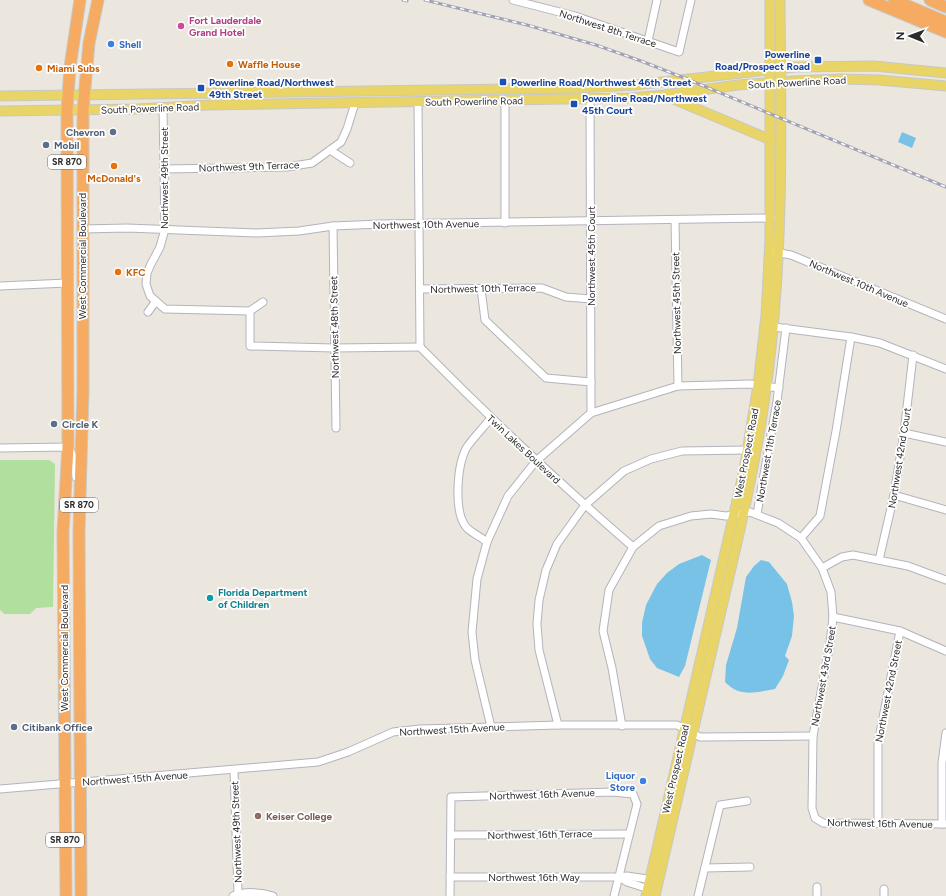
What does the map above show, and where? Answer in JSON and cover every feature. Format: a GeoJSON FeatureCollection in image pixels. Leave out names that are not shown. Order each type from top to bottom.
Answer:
{"type":"FeatureCollection","features":[{"type":"Feature","properties":{"kind":"highway","name":"West Commercial Boulevard"},"geometry":{"type":"LineString","coordinates":[[66,896],[63,532],[68,447],[67,110],[73,43],[80,0]]}},
{"type":"Feature","properties":{"kind":"highway","name":"West Commercial Boulevard"},"geometry":{"type":"LineString","coordinates":[[81,896],[79,514],[83,390],[83,110],[89,43],[98,0]]}},
{"type":"Feature","properties":{"kind":"highway"},"geometry":{"type":"LineString","coordinates":[[869,0],[946,32]]}},
{"type":"Feature","properties":{"kind":"highway"},"geometry":{"type":"LineString","coordinates":[[894,0],[946,22]]}},
{"type":"Feature","properties":{"kind":"highway"},"geometry":{"type":"LineString","coordinates":[[930,0],[946,7]]}},
{"type":"Feature","properties":{"kind":"highway"},"geometry":{"type":"LineString","coordinates":[[67,337],[72,376],[73,425],[82,429]]}},
{"type":"Feature","properties":{"kind":"main road","name":"West Prospect Road"},"geometry":{"type":"LineString","coordinates":[[689,731],[774,327],[774,252],[771,218],[770,0]]}},
{"type":"Feature","properties":{"kind":"main road","name":"West Prospect Road"},"geometry":{"type":"LineString","coordinates":[[652,889],[689,731],[744,513],[756,452],[762,386],[765,326],[774,252],[781,169],[780,0]]}},
{"type":"Feature","properties":{"kind":"main road","name":"South Powerline Road"},"geometry":{"type":"LineString","coordinates":[[0,96],[518,89],[628,86],[781,68],[863,66],[946,73]]}},
{"type":"Feature","properties":{"kind":"main road","name":"South Powerline Road"},"geometry":{"type":"LineString","coordinates":[[0,111],[163,108],[209,105],[630,98],[770,82],[860,79],[901,81],[946,86]]}},
{"type":"Feature","properties":{"kind":"main road"},"geometry":{"type":"LineString","coordinates":[[488,100],[499,95],[505,89]]}},
{"type":"Feature","properties":{"kind":"main road"},"geometry":{"type":"LineString","coordinates":[[504,100],[518,89]]}},
{"type":"Feature","properties":{"kind":"main road"},"geometry":{"type":"LineString","coordinates":[[355,103],[359,91]]}},
{"type":"Feature","properties":{"kind":"main road"},"geometry":{"type":"LineString","coordinates":[[664,95],[771,140]]}},
{"type":"Feature","properties":{"kind":"street","name":"Northwest 8th Terrace"},"geometry":{"type":"LineString","coordinates":[[513,0],[544,4],[679,52],[689,0]]}},
{"type":"Feature","properties":{"kind":"street"},"geometry":{"type":"LineString","coordinates":[[648,41],[657,0]]}},
{"type":"Feature","properties":{"kind":"street","name":"Northwest 45th Court"},"geometry":{"type":"LineString","coordinates":[[590,99],[592,221],[591,413]]}},
{"type":"Feature","properties":{"kind":"street"},"geometry":{"type":"LineString","coordinates":[[504,100],[505,223]]}},
{"type":"Feature","properties":{"kind":"street"},"geometry":{"type":"LineString","coordinates":[[263,302],[250,311],[250,346],[334,348],[420,347],[418,102]]}},
{"type":"Feature","properties":{"kind":"street","name":"Northwest 9th Terrace"},"geometry":{"type":"LineString","coordinates":[[164,169],[287,167],[312,163],[341,142],[344,138],[355,103]]}},
{"type":"Feature","properties":{"kind":"street","name":"Northwest 49th Street"},"geometry":{"type":"LineString","coordinates":[[163,108],[165,229],[160,248],[147,273],[146,284],[150,296],[165,309],[250,311]]}},
{"type":"Feature","properties":{"kind":"street"},"geometry":{"type":"LineString","coordinates":[[330,150],[350,163]]}},
{"type":"Feature","properties":{"kind":"street","name":"Northwest 10th Avenue"},"geometry":{"type":"LineString","coordinates":[[82,229],[165,229],[257,233],[299,231],[333,226],[418,223],[505,223],[771,218]]}},
{"type":"Feature","properties":{"kind":"street","name":"Northwest 45th Street"},"geometry":{"type":"LineString","coordinates":[[675,220],[678,386]]}},
{"type":"Feature","properties":{"kind":"street","name":"Northwest 48th Street"},"geometry":{"type":"LineString","coordinates":[[333,226],[336,428]]}},
{"type":"Feature","properties":{"kind":"street","name":"Northwest 10th Avenue"},"geometry":{"type":"LineString","coordinates":[[774,252],[795,256],[946,319]]}},
{"type":"Feature","properties":{"kind":"street"},"geometry":{"type":"LineString","coordinates":[[0,286],[67,283]]}},
{"type":"Feature","properties":{"kind":"street","name":"Northwest 10th Terrace"},"geometry":{"type":"LineString","coordinates":[[420,289],[542,288],[566,297],[591,298]]}},
{"type":"Feature","properties":{"kind":"street"},"geometry":{"type":"LineString","coordinates":[[481,289],[485,320],[546,378],[591,382]]}},
{"type":"Feature","properties":{"kind":"street"},"geometry":{"type":"LineString","coordinates":[[148,312],[156,301]]}},
{"type":"Feature","properties":{"kind":"street"},"geometry":{"type":"LineString","coordinates":[[774,327],[851,337],[880,343],[946,369]]}},
{"type":"Feature","properties":{"kind":"street","name":"Northwest 11th Terrace"},"geometry":{"type":"LineString","coordinates":[[757,514],[779,388],[786,328]]}},
{"type":"Feature","properties":{"kind":"street"},"geometry":{"type":"LineString","coordinates":[[622,726],[612,668],[603,631],[609,590],[633,547],[659,526],[691,516],[711,514],[726,516],[750,512],[778,523],[801,538],[820,516],[836,431],[851,337]]}},
{"type":"Feature","properties":{"kind":"street","name":"Twin Lakes Boulevard"},"geometry":{"type":"LineString","coordinates":[[420,347],[536,461],[633,547]]}},
{"type":"Feature","properties":{"kind":"street","name":"Northwest 42nd Court"},"geometry":{"type":"LineString","coordinates":[[879,560],[894,495],[904,433],[913,355]]}},
{"type":"Feature","properties":{"kind":"street","name":"Northwest 11th Terrace"},"geometry":{"type":"LineString","coordinates":[[491,727],[475,660],[472,632],[477,578],[487,542],[508,496],[536,461],[591,413],[678,386],[762,386],[779,388]]}},
{"type":"Feature","properties":{"kind":"street"},"geometry":{"type":"LineString","coordinates":[[487,542],[466,527],[459,512],[458,488],[460,466],[467,448],[491,418]]}},
{"type":"Feature","properties":{"kind":"street"},"geometry":{"type":"LineString","coordinates":[[904,433],[946,442]]}},
{"type":"Feature","properties":{"kind":"street"},"geometry":{"type":"LineString","coordinates":[[0,448],[68,447]]}},
{"type":"Feature","properties":{"kind":"street","name":"West Commercial Boulevard"},"geometry":{"type":"LineString","coordinates":[[68,447],[72,453],[75,463],[79,514]]}},
{"type":"Feature","properties":{"kind":"street"},"geometry":{"type":"LineString","coordinates":[[558,726],[539,650],[538,624],[539,600],[546,570],[557,544],[585,505],[624,471],[651,459],[682,451],[747,450]]}},
{"type":"Feature","properties":{"kind":"street"},"geometry":{"type":"LineString","coordinates":[[894,495],[946,510]]}},
{"type":"Feature","properties":{"kind":"street","name":"Northwest 43rd Street"},"geometry":{"type":"LineString","coordinates":[[801,538],[822,568],[831,592],[833,617],[813,736],[812,808],[815,818]]}},
{"type":"Feature","properties":{"kind":"street"},"geometry":{"type":"LineString","coordinates":[[822,568],[842,557],[853,555],[908,566],[946,580]]}},
{"type":"Feature","properties":{"kind":"street"},"geometry":{"type":"LineString","coordinates":[[833,617],[900,632],[946,651]]}},
{"type":"Feature","properties":{"kind":"street","name":"Northwest 42nd Street"},"geometry":{"type":"LineString","coordinates":[[878,823],[878,743],[900,632]]}},
{"type":"Feature","properties":{"kind":"street","name":"Northwest 15th Avenue"},"geometry":{"type":"LineString","coordinates":[[0,789],[318,762],[348,752],[393,732],[420,729],[677,725],[700,737],[813,736]]}},
{"type":"Feature","properties":{"kind":"street"},"geometry":{"type":"LineString","coordinates":[[944,824],[942,763],[946,733]]}},
{"type":"Feature","properties":{"kind":"street","name":"Northwest 49th Street"},"geometry":{"type":"LineString","coordinates":[[234,770],[235,895]]}},
{"type":"Feature","properties":{"kind":"street","name":"Northwest 16th Avenue"},"geometry":{"type":"LineString","coordinates":[[451,835],[451,796],[613,792],[633,794],[637,804],[629,834]]}},
{"type":"Feature","properties":{"kind":"street"},"geometry":{"type":"LineString","coordinates":[[698,896],[720,805],[747,801]]}},
{"type":"Feature","properties":{"kind":"street","name":"Northwest 16th Avenue"},"geometry":{"type":"LineString","coordinates":[[815,818],[823,822],[944,824]]}},
{"type":"Feature","properties":{"kind":"street"},"geometry":{"type":"LineString","coordinates":[[614,896],[629,834]]}},
{"type":"Feature","properties":{"kind":"street","name":"Northwest 16th Terrace"},"geometry":{"type":"LineString","coordinates":[[451,835],[629,834]]}},
{"type":"Feature","properties":{"kind":"street"},"geometry":{"type":"LineString","coordinates":[[450,896],[451,835]]}},
{"type":"Feature","properties":{"kind":"street"},"geometry":{"type":"LineString","coordinates":[[705,868],[750,867]]}},
{"type":"Feature","properties":{"kind":"street","name":"Northwest 16th Way"},"geometry":{"type":"LineString","coordinates":[[450,877],[627,876],[652,889]]}},
{"type":"Feature","properties":{"kind":"street"},"geometry":{"type":"LineString","coordinates":[[817,888],[817,896]]}},
{"type":"Feature","properties":{"kind":"street"},"geometry":{"type":"LineString","coordinates":[[235,895],[263,893],[273,896]]}},
{"type":"Feature","properties":{"kind":"green space"},"geometry":{"type":"Polygon","coordinates":[[[0,460],[49,460],[55,464],[53,607],[36,608],[30,614],[4,614],[0,610],[0,460]]]}},
{"type":"Feature","properties":{"kind":"water"},"geometry":{"type":"Polygon","coordinates":[[[902,132],[916,138],[912,148],[898,142],[902,132]]]}},
{"type":"Feature","properties":{"kind":"water"},"geometry":{"type":"Polygon","coordinates":[[[702,555],[711,560],[685,666],[679,677],[657,668],[650,659],[642,636],[642,623],[646,605],[657,584],[667,573],[679,564],[702,555]]]}},
{"type":"Feature","properties":{"kind":"water"},"geometry":{"type":"Polygon","coordinates":[[[761,560],[769,562],[787,584],[794,616],[792,636],[785,656],[789,660],[783,676],[775,689],[748,693],[736,690],[725,682],[726,665],[737,628],[746,577],[754,566],[761,560]]]}},
{"type":"Feature","properties":{"kind":"railway"},"geometry":{"type":"LineString","coordinates":[[403,0],[407,1]]}},
{"type":"Feature","properties":{"kind":"railway"},"geometry":{"type":"LineString","coordinates":[[425,0],[527,25],[596,45],[641,61],[946,187]]}},
{"type":"Feature","properties":{"kind":"place","name":"Fort Lauderdale Grand Hotel"},"geometry":{"type":"Point","coordinates":[181,26]}},
{"type":"Feature","properties":{"kind":"place","name":"Shell"},"geometry":{"type":"Point","coordinates":[111,44]}},
{"type":"Feature","properties":{"kind":"place","name":"Powerline Road/Prospect Road"},"geometry":{"type":"Point","coordinates":[818,60]}},
{"type":"Feature","properties":{"kind":"place","name":"Waffle House"},"geometry":{"type":"Point","coordinates":[230,64]}},
{"type":"Feature","properties":{"kind":"place","name":"Miami Subs"},"geometry":{"type":"Point","coordinates":[39,68]}},
{"type":"Feature","properties":{"kind":"place","name":"Powerline Road/Northwest 46th Street"},"geometry":{"type":"Point","coordinates":[503,82]}},
{"type":"Feature","properties":{"kind":"place","name":"Powerline Road/Northwest 49th Street"},"geometry":{"type":"Point","coordinates":[201,88]}},
{"type":"Feature","properties":{"kind":"place","name":"Powerline Road/Northwest 45th Court"},"geometry":{"type":"Point","coordinates":[574,104]}},
{"type":"Feature","properties":{"kind":"place","name":"Chevron"},"geometry":{"type":"Point","coordinates":[113,132]}},
{"type":"Feature","properties":{"kind":"place","name":"Mobil"},"geometry":{"type":"Point","coordinates":[46,145]}},
{"type":"Feature","properties":{"kind":"place","name":"McDonald's"},"geometry":{"type":"Point","coordinates":[114,166]}},
{"type":"Feature","properties":{"kind":"place","name":"KFC"},"geometry":{"type":"Point","coordinates":[118,272]}},
{"type":"Feature","properties":{"kind":"place","name":"Circle K"},"geometry":{"type":"Point","coordinates":[54,424]}},
{"type":"Feature","properties":{"kind":"place","name":"Florida Department of Children"},"geometry":{"type":"Point","coordinates":[210,598]}},
{"type":"Feature","properties":{"kind":"place","name":"Citibank Office"},"geometry":{"type":"Point","coordinates":[14,727]}},
{"type":"Feature","properties":{"kind":"place","name":"Liquor Store"},"geometry":{"type":"Point","coordinates":[643,781]}},
{"type":"Feature","properties":{"kind":"place","name":"Keiser College"},"geometry":{"type":"Point","coordinates":[258,816]}}]}
